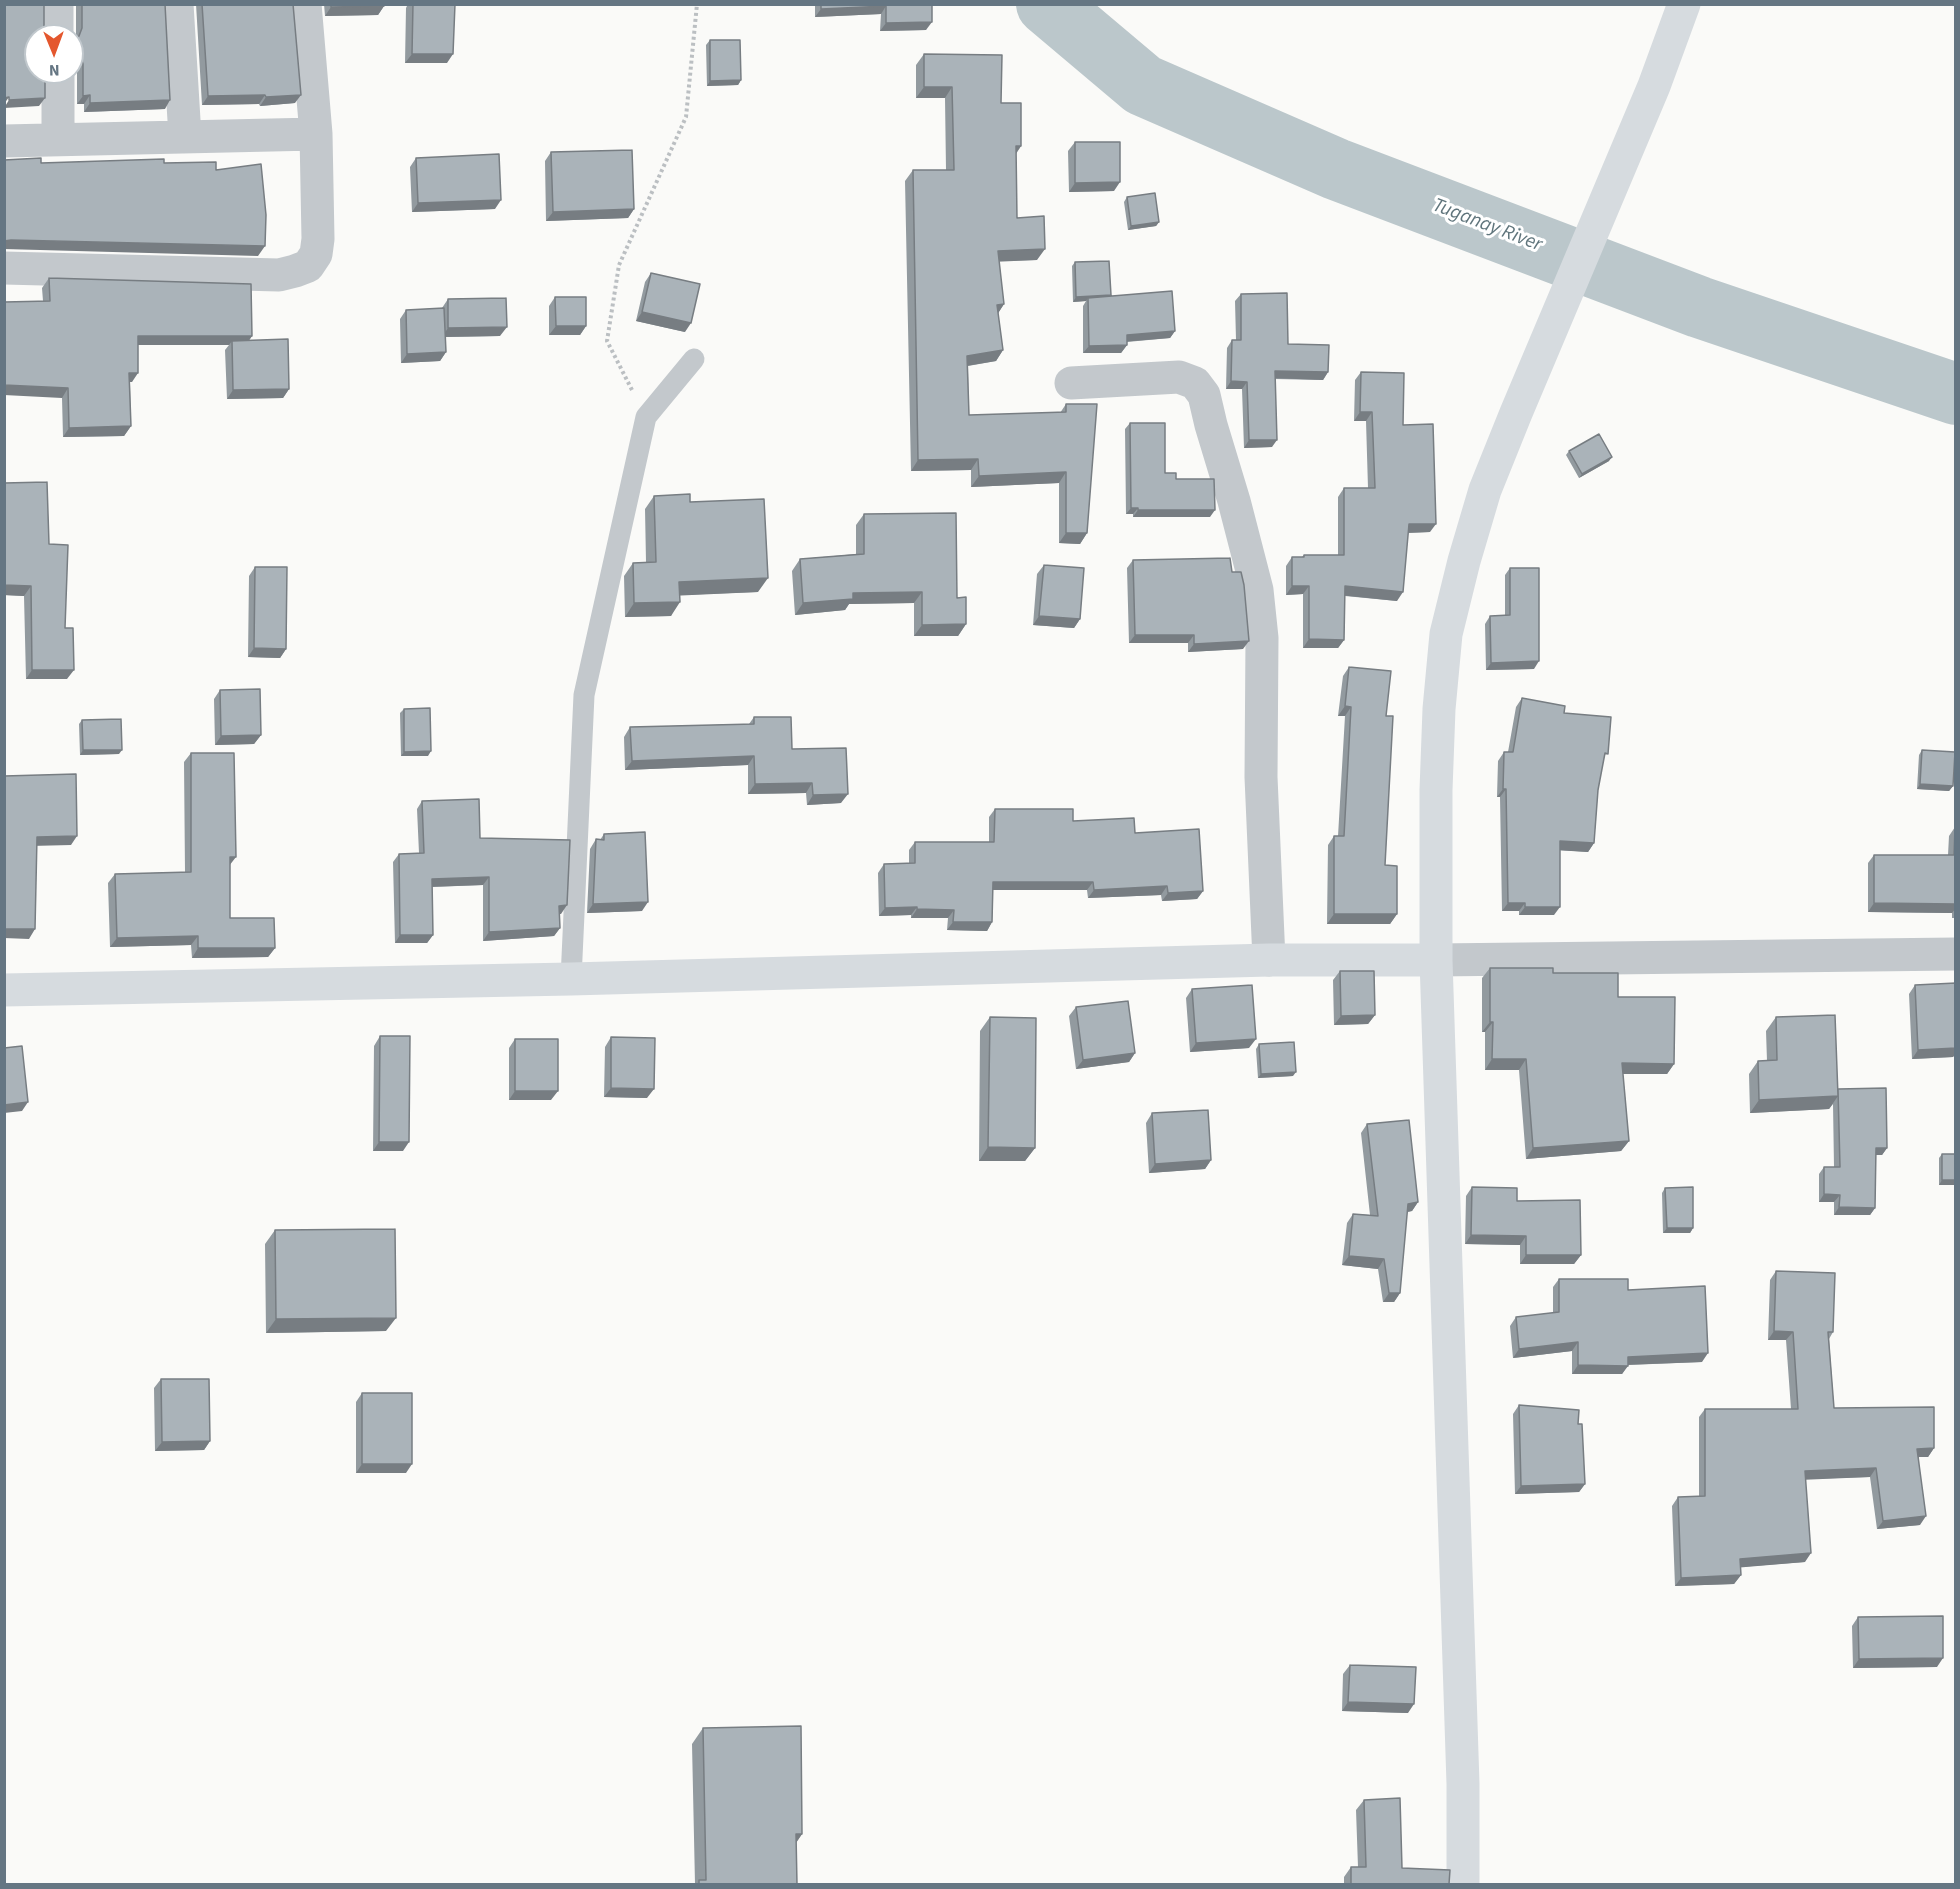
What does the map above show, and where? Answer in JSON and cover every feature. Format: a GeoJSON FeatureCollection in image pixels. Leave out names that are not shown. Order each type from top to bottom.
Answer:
{"type":"FeatureCollection","features":[{"type":"Feature","properties":{"kind":"street"},"geometry":{"type":"LineString","coordinates":[[57,4],[57,24]]}},
{"type":"Feature","properties":{"kind":"street"},"geometry":{"type":"LineString","coordinates":[[177,4],[185,137]]}},
{"type":"Feature","properties":{"kind":"street"},"geometry":{"type":"LineString","coordinates":[[4,268],[279,274],[295,272],[308,266],[316,254],[318,239],[316,134],[305,4]]}},
{"type":"Feature","properties":{"kind":"street"},"geometry":{"type":"LineString","coordinates":[[1463,1884],[1463,1784],[1437,960],[1436,790],[1439,709],[1446,634],[1485,490],[1654,86],[1684,4]]}},
{"type":"Feature","properties":{"kind":"street"},"geometry":{"type":"LineString","coordinates":[[58,84],[58,140]]}},
{"type":"Feature","properties":{"kind":"street"},"geometry":{"type":"LineString","coordinates":[[4,141],[316,134]]}},
{"type":"Feature","properties":{"kind":"street"},"geometry":{"type":"LineString","coordinates":[[1071,383],[1179,377],[1195,383],[1204,395],[1257,590],[1262,638],[1261,777],[1269,960]]}},
{"type":"Feature","properties":{"kind":"street"},"geometry":{"type":"LineString","coordinates":[[4,990],[572,979],[1269,960],[1956,954]]}},
{"type":"Feature","properties":{"kind":"lane"},"geometry":{"type":"LineString","coordinates":[[572,979],[584,695],[646,417],[694,359]]}},
{"type":"Feature","properties":{"kind":"path"},"geometry":{"type":"LineString","coordinates":[[646,417],[608,340],[619,265],[686,117],[697,4]]}},
{"type":"Feature","properties":{"kind":"building"},"geometry":{"type":"Polygon","coordinates":[[[4,4],[44,4],[44,24],[24,24],[24,84],[45,84],[45,98],[9,100],[9,97],[4,98],[4,4]]]}},
{"type":"Feature","properties":{"kind":"building"},"geometry":{"type":"Polygon","coordinates":[[[82,4],[165,4],[170,100],[90,103],[90,95],[83,96],[84,24],[82,24],[82,4]]]}},
{"type":"Feature","properties":{"kind":"building"},"geometry":{"type":"Polygon","coordinates":[[[202,4],[293,4],[301,95],[208,96],[202,4]]]}},
{"type":"Feature","properties":{"kind":"building"},"geometry":{"type":"Polygon","coordinates":[[[331,4],[384,4],[384,6],[331,7],[331,4]]]}},
{"type":"Feature","properties":{"kind":"building"},"geometry":{"type":"Polygon","coordinates":[[[413,4],[455,4],[453,54],[412,54],[413,4]]]}},
{"type":"Feature","properties":{"kind":"building"},"geometry":{"type":"Polygon","coordinates":[[[821,4],[932,4],[932,22],[886,23],[886,6],[821,9],[821,4]]]}},
{"type":"Feature","properties":{"kind":"building"},"geometry":{"type":"Polygon","coordinates":[[[710,40],[740,40],[741,80],[710,81],[710,40]]]}},
{"type":"Feature","properties":{"kind":"building"},"geometry":{"type":"Polygon","coordinates":[[[924,54],[1002,55],[1001,103],[1021,103],[1021,146],[1016,146],[1017,218],[1044,216],[1045,249],[998,251],[1004,304],[997,305],[1003,350],[967,356],[969,415],[1066,412],[1066,404],[1097,404],[1087,533],[1066,533],[1066,472],[979,476],[978,459],[918,460],[913,170],[954,170],[952,87],[924,87],[924,54]]]}},
{"type":"Feature","properties":{"kind":"building"},"geometry":{"type":"Polygon","coordinates":[[[1075,142],[1120,142],[1120,182],[1075,183],[1075,142]]]}},
{"type":"Feature","properties":{"kind":"building"},"geometry":{"type":"Polygon","coordinates":[[[632,150],[634,209],[553,212],[551,152],[632,150]]]}},
{"type":"Feature","properties":{"kind":"building"},"geometry":{"type":"Polygon","coordinates":[[[499,154],[501,200],[418,203],[416,158],[499,154]]]}},
{"type":"Feature","properties":{"kind":"building"},"geometry":{"type":"Polygon","coordinates":[[[41,158],[41,163],[164,159],[164,163],[216,162],[216,170],[261,164],[266,215],[265,246],[4,241],[4,160],[41,158]]]}},
{"type":"Feature","properties":{"kind":"building"},"geometry":{"type":"Polygon","coordinates":[[[1155,193],[1159,222],[1131,226],[1127,197],[1155,193]]]}},
{"type":"Feature","properties":{"kind":"building"},"geometry":{"type":"Polygon","coordinates":[[[1109,261],[1111,295],[1076,297],[1075,262],[1109,261]]]}},
{"type":"Feature","properties":{"kind":"building"},"geometry":{"type":"Polygon","coordinates":[[[651,273],[700,284],[691,323],[642,312],[651,273]]]}},
{"type":"Feature","properties":{"kind":"building"},"geometry":{"type":"Polygon","coordinates":[[[49,278],[251,284],[252,336],[138,336],[138,373],[129,373],[131,426],[69,428],[68,388],[4,385],[4,302],[50,301],[49,278]]]}},
{"type":"Feature","properties":{"kind":"building"},"geometry":{"type":"Polygon","coordinates":[[[1172,291],[1175,331],[1127,335],[1127,345],[1089,346],[1088,298],[1172,291]]]}},
{"type":"Feature","properties":{"kind":"building"},"geometry":{"type":"Polygon","coordinates":[[[1287,293],[1288,344],[1329,345],[1328,372],[1275,371],[1277,440],[1249,440],[1247,382],[1231,381],[1232,340],[1241,340],[1241,294],[1287,293]]]}},
{"type":"Feature","properties":{"kind":"building"},"geometry":{"type":"Polygon","coordinates":[[[555,297],[586,297],[586,326],[556,326],[555,297]]]}},
{"type":"Feature","properties":{"kind":"building"},"geometry":{"type":"Polygon","coordinates":[[[506,298],[507,327],[448,328],[448,299],[506,298]]]}},
{"type":"Feature","properties":{"kind":"building"},"geometry":{"type":"Polygon","coordinates":[[[444,308],[446,352],[407,354],[406,310],[444,308]]]}},
{"type":"Feature","properties":{"kind":"building"},"geometry":{"type":"Polygon","coordinates":[[[288,339],[289,389],[233,390],[232,341],[288,339]]]}},
{"type":"Feature","properties":{"kind":"building"},"geometry":{"type":"Polygon","coordinates":[[[1361,372],[1404,373],[1403,425],[1433,424],[1436,524],[1409,524],[1403,592],[1345,586],[1344,640],[1309,639],[1309,586],[1292,586],[1292,557],[1344,555],[1344,488],[1375,488],[1372,412],[1360,412],[1361,372]]]}},
{"type":"Feature","properties":{"kind":"building"},"geometry":{"type":"Polygon","coordinates":[[[1130,423],[1165,423],[1165,473],[1176,473],[1176,479],[1214,479],[1215,510],[1138,510],[1138,508],[1131,508],[1130,423]]]}},
{"type":"Feature","properties":{"kind":"building"},"geometry":{"type":"Polygon","coordinates":[[[1599,434],[1612,457],[1582,474],[1569,451],[1599,434]]]}},
{"type":"Feature","properties":{"kind":"building"},"geometry":{"type":"Polygon","coordinates":[[[47,482],[49,544],[68,545],[65,628],[73,628],[74,670],[32,670],[31,586],[4,585],[4,483],[47,482]]]}},
{"type":"Feature","properties":{"kind":"building"},"geometry":{"type":"Polygon","coordinates":[[[690,494],[690,502],[764,499],[768,578],[679,582],[680,602],[634,603],[633,563],[656,562],[654,496],[690,494]]]}},
{"type":"Feature","properties":{"kind":"building"},"geometry":{"type":"Polygon","coordinates":[[[956,513],[957,598],[966,597],[966,624],[922,625],[922,592],[853,593],[853,599],[803,603],[800,559],[864,554],[864,514],[956,513]]]}},
{"type":"Feature","properties":{"kind":"building"},"geometry":{"type":"Polygon","coordinates":[[[1230,558],[1232,572],[1241,572],[1244,585],[1249,641],[1194,644],[1194,635],[1135,635],[1133,560],[1230,558]]]}},
{"type":"Feature","properties":{"kind":"building"},"geometry":{"type":"Polygon","coordinates":[[[1044,565],[1084,568],[1080,619],[1039,616],[1044,565]]]}},
{"type":"Feature","properties":{"kind":"building"},"geometry":{"type":"Polygon","coordinates":[[[255,567],[287,567],[286,649],[254,648],[255,567]]]}},
{"type":"Feature","properties":{"kind":"building"},"geometry":{"type":"Polygon","coordinates":[[[1510,568],[1539,568],[1539,661],[1491,663],[1490,616],[1510,615],[1510,568]]]}},
{"type":"Feature","properties":{"kind":"building"},"geometry":{"type":"Polygon","coordinates":[[[1349,667],[1391,671],[1386,716],[1393,716],[1385,865],[1397,866],[1397,914],[1334,914],[1334,836],[1344,836],[1351,707],[1345,706],[1349,667]]]}},
{"type":"Feature","properties":{"kind":"building"},"geometry":{"type":"Polygon","coordinates":[[[260,689],[261,735],[221,736],[220,690],[260,689]]]}},
{"type":"Feature","properties":{"kind":"building"},"geometry":{"type":"Polygon","coordinates":[[[1522,698],[1565,706],[1564,713],[1611,717],[1608,754],[1605,753],[1598,790],[1594,843],[1560,841],[1560,907],[1525,907],[1525,903],[1508,903],[1506,789],[1503,789],[1504,752],[1513,752],[1522,698]]]}},
{"type":"Feature","properties":{"kind":"building"},"geometry":{"type":"Polygon","coordinates":[[[430,708],[431,751],[404,752],[404,709],[430,708]]]}},
{"type":"Feature","properties":{"kind":"building"},"geometry":{"type":"Polygon","coordinates":[[[754,717],[791,717],[792,749],[846,748],[848,794],[813,795],[812,783],[755,784],[754,756],[632,761],[630,727],[754,724],[754,717]]]}},
{"type":"Feature","properties":{"kind":"building"},"geometry":{"type":"Polygon","coordinates":[[[121,719],[122,750],[83,750],[82,720],[121,719]]]}},
{"type":"Feature","properties":{"kind":"building"},"geometry":{"type":"Polygon","coordinates":[[[1922,750],[1955,752],[1953,786],[1920,784],[1922,750]]]}},
{"type":"Feature","properties":{"kind":"building"},"geometry":{"type":"Polygon","coordinates":[[[191,753],[234,753],[236,857],[230,857],[230,918],[274,918],[275,948],[198,948],[198,936],[117,938],[115,874],[191,872],[191,753]]]}},
{"type":"Feature","properties":{"kind":"building"},"geometry":{"type":"Polygon","coordinates":[[[76,774],[77,836],[37,837],[35,929],[4,929],[4,776],[76,774]]]}},
{"type":"Feature","properties":{"kind":"building"},"geometry":{"type":"Polygon","coordinates":[[[479,799],[480,838],[570,840],[567,905],[559,906],[560,928],[489,932],[489,877],[432,879],[433,935],[400,935],[399,854],[424,853],[422,801],[479,799]]]}},
{"type":"Feature","properties":{"kind":"building"},"geometry":{"type":"Polygon","coordinates":[[[995,809],[1073,809],[1073,821],[1134,818],[1135,833],[1199,829],[1203,891],[1168,893],[1167,886],[1094,890],[1093,882],[993,882],[992,922],[953,922],[954,910],[917,909],[917,907],[885,908],[884,864],[915,863],[915,842],[994,842],[995,809]]]}},
{"type":"Feature","properties":{"kind":"building"},"geometry":{"type":"Polygon","coordinates":[[[1955,827],[1956,904],[1874,903],[1874,855],[1954,855],[1955,827]]]}},
{"type":"Feature","properties":{"kind":"building"},"geometry":{"type":"Polygon","coordinates":[[[645,832],[648,902],[593,904],[596,839],[604,840],[604,834],[645,832]]]}},
{"type":"Feature","properties":{"kind":"building"},"geometry":{"type":"Polygon","coordinates":[[[1490,968],[1553,968],[1553,973],[1618,973],[1618,997],[1675,997],[1674,1064],[1622,1063],[1629,1141],[1533,1148],[1526,1059],[1492,1059],[1493,1022],[1490,1022],[1490,968]]]}},
{"type":"Feature","properties":{"kind":"building"},"geometry":{"type":"Polygon","coordinates":[[[1340,971],[1374,971],[1375,1015],[1341,1016],[1340,971]]]}},
{"type":"Feature","properties":{"kind":"building"},"geometry":{"type":"Polygon","coordinates":[[[1956,983],[1956,1048],[1918,1050],[1915,985],[1956,983]]]}},
{"type":"Feature","properties":{"kind":"building"},"geometry":{"type":"Polygon","coordinates":[[[1252,985],[1256,1039],[1196,1043],[1192,989],[1252,985]]]}},
{"type":"Feature","properties":{"kind":"building"},"geometry":{"type":"Polygon","coordinates":[[[1128,1001],[1135,1053],[1083,1060],[1076,1007],[1128,1001]]]}},
{"type":"Feature","properties":{"kind":"building"},"geometry":{"type":"Polygon","coordinates":[[[1835,1015],[1838,1096],[1759,1100],[1758,1061],[1777,1060],[1776,1017],[1835,1015]]]}},
{"type":"Feature","properties":{"kind":"building"},"geometry":{"type":"Polygon","coordinates":[[[990,1017],[1036,1018],[1035,1148],[988,1147],[990,1017]]]}},
{"type":"Feature","properties":{"kind":"building"},"geometry":{"type":"Polygon","coordinates":[[[380,1036],[410,1036],[409,1142],[379,1142],[380,1036]]]}},
{"type":"Feature","properties":{"kind":"building"},"geometry":{"type":"Polygon","coordinates":[[[611,1037],[655,1038],[654,1089],[611,1088],[611,1037]]]}},
{"type":"Feature","properties":{"kind":"building"},"geometry":{"type":"Polygon","coordinates":[[[515,1039],[558,1039],[558,1091],[515,1091],[515,1039]]]}},
{"type":"Feature","properties":{"kind":"building"},"geometry":{"type":"Polygon","coordinates":[[[1294,1042],[1296,1072],[1261,1074],[1259,1044],[1294,1042]]]}},
{"type":"Feature","properties":{"kind":"building"},"geometry":{"type":"Polygon","coordinates":[[[22,1046],[28,1102],[4,1105],[4,1048],[22,1046]]]}},
{"type":"Feature","properties":{"kind":"building"},"geometry":{"type":"Polygon","coordinates":[[[1886,1088],[1887,1148],[1876,1148],[1875,1208],[1839,1207],[1840,1195],[1824,1194],[1824,1167],[1840,1167],[1838,1089],[1886,1088]]]}},
{"type":"Feature","properties":{"kind":"building"},"geometry":{"type":"Polygon","coordinates":[[[1208,1110],[1211,1160],[1155,1164],[1152,1113],[1208,1110]]]}},
{"type":"Feature","properties":{"kind":"building"},"geometry":{"type":"Polygon","coordinates":[[[1409,1120],[1418,1202],[1408,1204],[1400,1293],[1389,1293],[1384,1259],[1349,1256],[1353,1214],[1378,1216],[1367,1124],[1409,1120]]]}},
{"type":"Feature","properties":{"kind":"building"},"geometry":{"type":"Polygon","coordinates":[[[1942,1154],[1956,1154],[1956,1180],[1942,1180],[1942,1154]]]}},
{"type":"Feature","properties":{"kind":"building"},"geometry":{"type":"Polygon","coordinates":[[[1472,1187],[1517,1188],[1517,1201],[1580,1200],[1581,1255],[1526,1255],[1526,1236],[1471,1235],[1472,1187]]]}},
{"type":"Feature","properties":{"kind":"building"},"geometry":{"type":"Polygon","coordinates":[[[1693,1187],[1693,1228],[1667,1228],[1665,1188],[1693,1187]]]}},
{"type":"Feature","properties":{"kind":"building"},"geometry":{"type":"Polygon","coordinates":[[[395,1229],[396,1318],[276,1319],[275,1230],[395,1229]]]}},
{"type":"Feature","properties":{"kind":"building"},"geometry":{"type":"Polygon","coordinates":[[[1776,1271],[1835,1273],[1833,1332],[1828,1332],[1834,1408],[1934,1407],[1934,1448],[1917,1449],[1926,1516],[1883,1521],[1876,1468],[1805,1471],[1811,1553],[1740,1559],[1741,1575],[1681,1578],[1678,1497],[1705,1496],[1705,1409],[1798,1409],[1793,1332],[1774,1331],[1776,1271]]]}},
{"type":"Feature","properties":{"kind":"building"},"geometry":{"type":"Polygon","coordinates":[[[1559,1279],[1628,1279],[1628,1290],[1705,1286],[1708,1353],[1628,1357],[1628,1366],[1578,1365],[1578,1342],[1519,1349],[1516,1317],[1559,1312],[1559,1279]]]}},
{"type":"Feature","properties":{"kind":"building"},"geometry":{"type":"Polygon","coordinates":[[[161,1379],[209,1379],[210,1441],[162,1442],[161,1379]]]}},
{"type":"Feature","properties":{"kind":"building"},"geometry":{"type":"Polygon","coordinates":[[[362,1393],[412,1393],[412,1464],[362,1464],[362,1393]]]}},
{"type":"Feature","properties":{"kind":"building"},"geometry":{"type":"Polygon","coordinates":[[[1519,1405],[1579,1410],[1578,1424],[1582,1424],[1585,1484],[1521,1486],[1519,1405]]]}},
{"type":"Feature","properties":{"kind":"building"},"geometry":{"type":"Polygon","coordinates":[[[1943,1616],[1943,1658],[1859,1659],[1858,1617],[1943,1616]]]}},
{"type":"Feature","properties":{"kind":"building"},"geometry":{"type":"Polygon","coordinates":[[[1350,1665],[1416,1667],[1414,1704],[1348,1702],[1350,1665]]]}},
{"type":"Feature","properties":{"kind":"building"},"geometry":{"type":"Polygon","coordinates":[[[801,1726],[802,1834],[796,1834],[797,1884],[699,1884],[699,1880],[706,1880],[703,1728],[801,1726]]]}},
{"type":"Feature","properties":{"kind":"building"},"geometry":{"type":"Polygon","coordinates":[[[1400,1798],[1402,1868],[1450,1870],[1449,1884],[1351,1884],[1351,1867],[1366,1867],[1364,1800],[1400,1798]]]}},
{"type":"Feature","properties":{"kind":"waterway","name":"Tuganay River"},"geometry":{"type":"LineString","coordinates":[[1047,4],[1143,85],[1336,169],[1699,307],[1956,394]]}}]}
